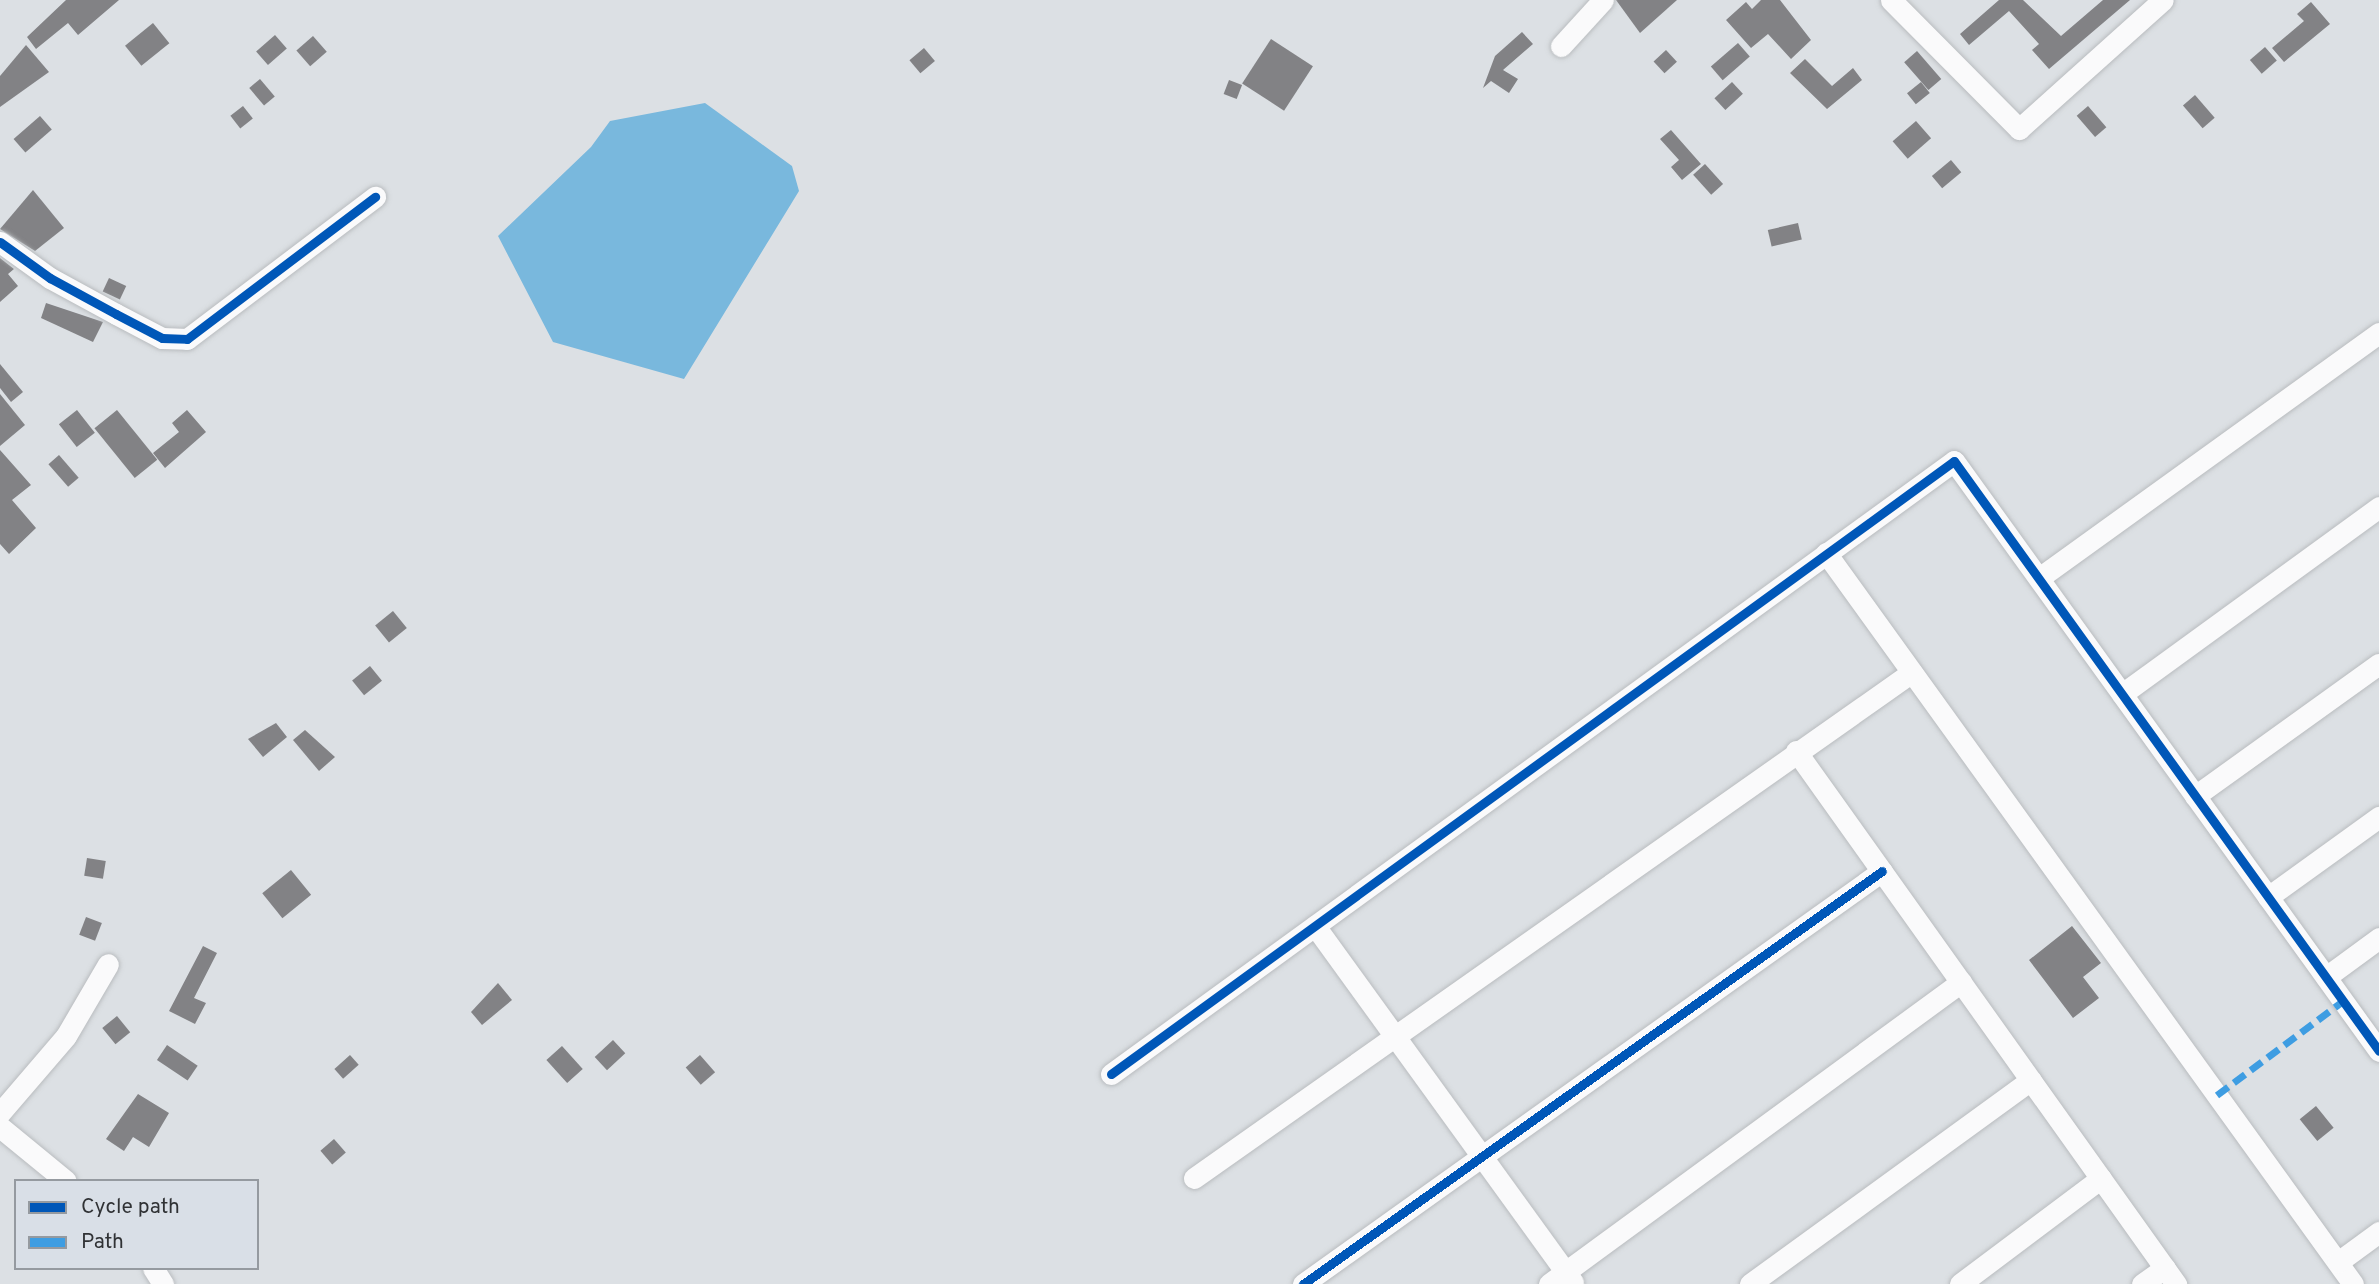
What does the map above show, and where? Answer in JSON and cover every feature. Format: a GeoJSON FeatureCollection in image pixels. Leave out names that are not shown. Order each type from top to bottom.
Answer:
{"type":"FeatureCollection","features":[{"type":"Feature","properties":{"kind":"street"},"geometry":{"type":"LineString","coordinates":[[1561,46],[1603,0]]}},
{"type":"Feature","properties":{"kind":"street"},"geometry":{"type":"LineString","coordinates":[[1891,0],[2019,129],[2163,0]]}},
{"type":"Feature","properties":{"kind":"street"},"geometry":{"type":"LineString","coordinates":[[0,242],[50,278],[127,320],[162,338],[187,339],[375,197]]}},
{"type":"Feature","properties":{"kind":"street"},"geometry":{"type":"LineString","coordinates":[[2039,578],[2379,333]]}},
{"type":"Feature","properties":{"kind":"street"},"geometry":{"type":"LineString","coordinates":[[1111,1074],[1954,461],[2379,1051]]}},
{"type":"Feature","properties":{"kind":"street"},"geometry":{"type":"LineString","coordinates":[[2122,694],[2379,507]]}},
{"type":"Feature","properties":{"kind":"street"},"geometry":{"type":"LineString","coordinates":[[1826,554],[2353,1284]]}},
{"type":"Feature","properties":{"kind":"street"},"geometry":{"type":"LineString","coordinates":[[2195,796],[2379,664]]}},
{"type":"Feature","properties":{"kind":"street"},"geometry":{"type":"LineString","coordinates":[[1194,1178],[1796,751],[1912,672]]}},
{"type":"Feature","properties":{"kind":"street"},"geometry":{"type":"LineString","coordinates":[[1796,751],[2171,1276],[2142,1284]]}},
{"type":"Feature","properties":{"kind":"street"},"geometry":{"type":"LineString","coordinates":[[2268,897],[2379,817]]}},
{"type":"Feature","properties":{"kind":"street"},"geometry":{"type":"LineString","coordinates":[[1303,1284],[1480,1155],[1882,871]]}},
{"type":"Feature","properties":{"kind":"street"},"geometry":{"type":"LineString","coordinates":[[1315,926],[1480,1155],[1563,1280],[1961,982]]}},
{"type":"Feature","properties":{"kind":"street"},"geometry":{"type":"LineString","coordinates":[[2326,977],[2379,938]]}},
{"type":"Feature","properties":{"kind":"street"},"geometry":{"type":"LineString","coordinates":[[0,1113],[66,1036],[108,964]]}},
{"type":"Feature","properties":{"kind":"street"},"geometry":{"type":"LineString","coordinates":[[1750,1284],[2031,1080]]}},
{"type":"Feature","properties":{"kind":"street"},"geometry":{"type":"LineString","coordinates":[[0,1127],[64,1179]]}},
{"type":"Feature","properties":{"kind":"street"},"geometry":{"type":"LineString","coordinates":[[1960,1284],[2101,1178]]}},
{"type":"Feature","properties":{"kind":"street"},"geometry":{"type":"LineString","coordinates":[[2338,1262],[2379,1233]]}},
{"type":"Feature","properties":{"kind":"water"},"geometry":{"type":"Polygon","coordinates":[[[705,103],[792,166],[799,191],[684,379],[553,342],[498,236],[591,147],[610,121],[705,103]]]}},
{"type":"Feature","properties":{"kind":"building"},"geometry":{"type":"Polygon","coordinates":[[[66,0],[119,0],[78,35],[68,23],[36,49],[27,37],[66,0]]]}},
{"type":"Feature","properties":{"kind":"building"},"geometry":{"type":"Polygon","coordinates":[[[1616,0],[1677,0],[1640,33],[1616,0]]]}},
{"type":"Feature","properties":{"kind":"building"},"geometry":{"type":"Polygon","coordinates":[[[1761,0],[1780,0],[1811,40],[1791,59],[1768,34],[1751,48],[1726,20],[1746,2],[1752,9],[1761,0]]]}},
{"type":"Feature","properties":{"kind":"building"},"geometry":{"type":"Polygon","coordinates":[[[1999,0],[2023,0],[2061,36],[2103,0],[2130,0],[2049,69],[2032,50],[2039,44],[2009,11],[1969,45],[1960,34],[1999,0]]]}},
{"type":"Feature","properties":{"kind":"building"},"geometry":{"type":"Polygon","coordinates":[[[2311,2],[2330,24],[2284,62],[2272,48],[2304,21],[2297,14],[2311,2]]]}},
{"type":"Feature","properties":{"kind":"building"},"geometry":{"type":"Polygon","coordinates":[[[153,23],[169,43],[141,66],[125,46],[153,23]]]}},
{"type":"Feature","properties":{"kind":"building"},"geometry":{"type":"Polygon","coordinates":[[[1522,32],[1533,44],[1503,70],[1518,79],[1509,93],[1491,81],[1483,88],[1495,56],[1522,32]]]}},
{"type":"Feature","properties":{"kind":"building"},"geometry":{"type":"Polygon","coordinates":[[[275,35],[287,49],[268,65],[256,51],[275,35]]]}},
{"type":"Feature","properties":{"kind":"building"},"geometry":{"type":"Polygon","coordinates":[[[313,36],[327,52],[310,66],[296,50],[313,36]]]}},
{"type":"Feature","properties":{"kind":"building"},"geometry":{"type":"Polygon","coordinates":[[[1271,39],[1313,66],[1284,111],[1242,83],[1271,39]]]}},
{"type":"Feature","properties":{"kind":"building"},"geometry":{"type":"Polygon","coordinates":[[[1738,43],[1750,57],[1723,80],[1711,67],[1738,43]]]}},
{"type":"Feature","properties":{"kind":"building"},"geometry":{"type":"Polygon","coordinates":[[[26,45],[49,72],[0,107],[0,76],[26,45]]]}},
{"type":"Feature","properties":{"kind":"building"},"geometry":{"type":"Polygon","coordinates":[[[2265,47],[2277,61],[2262,74],[2250,60],[2265,47]]]}},
{"type":"Feature","properties":{"kind":"building"},"geometry":{"type":"Polygon","coordinates":[[[924,48],[935,61],[920,73],[909,60],[924,48]]]}},
{"type":"Feature","properties":{"kind":"building"},"geometry":{"type":"Polygon","coordinates":[[[1666,50],[1677,62],[1664,73],[1654,62],[1666,50]]]}},
{"type":"Feature","properties":{"kind":"building"},"geometry":{"type":"Polygon","coordinates":[[[1917,51],[1941,79],[1928,90],[1904,62],[1917,51]]]}},
{"type":"Feature","properties":{"kind":"building"},"geometry":{"type":"Polygon","coordinates":[[[1805,59],[1832,86],[1853,68],[1862,80],[1827,109],[1790,73],[1805,59]]]}},
{"type":"Feature","properties":{"kind":"building"},"geometry":{"type":"Polygon","coordinates":[[[260,79],[275,97],[264,106],[249,88],[260,79]]]}},
{"type":"Feature","properties":{"kind":"building"},"geometry":{"type":"Polygon","coordinates":[[[1229,80],[1242,85],[1237,99],[1224,94],[1229,80]]]}},
{"type":"Feature","properties":{"kind":"building"},"geometry":{"type":"Polygon","coordinates":[[[1732,82],[1743,94],[1725,110],[1714,98],[1732,82]]]}},
{"type":"Feature","properties":{"kind":"building"},"geometry":{"type":"Polygon","coordinates":[[[1921,82],[1930,93],[1916,104],[1907,93],[1921,82]]]}},
{"type":"Feature","properties":{"kind":"building"},"geometry":{"type":"Polygon","coordinates":[[[2195,95],[2215,118],[2203,128],[2183,105],[2195,95]]]}},
{"type":"Feature","properties":{"kind":"building"},"geometry":{"type":"Polygon","coordinates":[[[243,106],[253,119],[240,128],[230,116],[243,106]]]}},
{"type":"Feature","properties":{"kind":"building"},"geometry":{"type":"Polygon","coordinates":[[[2088,106],[2106,127],[2095,137],[2077,116],[2088,106]]]}},
{"type":"Feature","properties":{"kind":"building"},"geometry":{"type":"Polygon","coordinates":[[[40,116],[52,130],[25,153],[14,139],[40,116]]]}},
{"type":"Feature","properties":{"kind":"building"},"geometry":{"type":"Polygon","coordinates":[[[1916,121],[1931,138],[1908,159],[1893,141],[1916,121]]]}},
{"type":"Feature","properties":{"kind":"building"},"geometry":{"type":"Polygon","coordinates":[[[1671,130],[1701,164],[1682,180],[1671,167],[1679,160],[1660,139],[1671,130]]]}},
{"type":"Feature","properties":{"kind":"building"},"geometry":{"type":"Polygon","coordinates":[[[1951,160],[1961,172],[1942,188],[1932,176],[1951,160]]]}},
{"type":"Feature","properties":{"kind":"building"},"geometry":{"type":"Polygon","coordinates":[[[1705,164],[1723,184],[1711,195],[1693,175],[1705,164]]]}},
{"type":"Feature","properties":{"kind":"building"},"geometry":{"type":"Polygon","coordinates":[[[33,190],[64,228],[35,251],[0,229],[33,190]]]}},
{"type":"Feature","properties":{"kind":"building"},"geometry":{"type":"Polygon","coordinates":[[[1798,223],[1802,240],[1772,247],[1768,230],[1798,223]]]}},
{"type":"Feature","properties":{"kind":"building"},"geometry":{"type":"Polygon","coordinates":[[[0,258],[14,269],[8,274],[18,286],[0,302],[0,258]]]}},
{"type":"Feature","properties":{"kind":"building"},"geometry":{"type":"Polygon","coordinates":[[[109,278],[126,286],[120,300],[103,292],[109,278]]]}},
{"type":"Feature","properties":{"kind":"building"},"geometry":{"type":"Polygon","coordinates":[[[46,303],[103,322],[93,342],[41,318],[46,303]]]}},
{"type":"Feature","properties":{"kind":"building"},"geometry":{"type":"Polygon","coordinates":[[[0,364],[23,392],[11,402],[0,388],[0,364]]]}},
{"type":"Feature","properties":{"kind":"building"},"geometry":{"type":"Polygon","coordinates":[[[0,394],[25,425],[0,446],[0,394]]]}},
{"type":"Feature","properties":{"kind":"building"},"geometry":{"type":"Polygon","coordinates":[[[77,410],[95,433],[77,447],[59,424],[77,410]]]}},
{"type":"Feature","properties":{"kind":"building"},"geometry":{"type":"Polygon","coordinates":[[[117,410],[157,460],[135,478],[94,428],[117,410]]]}},
{"type":"Feature","properties":{"kind":"building"},"geometry":{"type":"Polygon","coordinates":[[[187,410],[206,432],[165,468],[153,453],[179,432],[172,423],[187,410]]]}},
{"type":"Feature","properties":{"kind":"building"},"geometry":{"type":"Polygon","coordinates":[[[0,450],[31,485],[12,500],[36,528],[9,554],[0,544],[0,450]]]}},
{"type":"Feature","properties":{"kind":"building"},"geometry":{"type":"Polygon","coordinates":[[[59,455],[79,478],[68,487],[48,464],[59,455]]]}},
{"type":"Feature","properties":{"kind":"building"},"geometry":{"type":"Polygon","coordinates":[[[393,611],[407,628],[389,643],[375,625],[393,611]]]}},
{"type":"Feature","properties":{"kind":"building"},"geometry":{"type":"Polygon","coordinates":[[[370,666],[382,681],[364,695],[352,680],[370,666]]]}},
{"type":"Feature","properties":{"kind":"building"},"geometry":{"type":"Polygon","coordinates":[[[276,723],[287,737],[263,757],[248,739],[276,723]]]}},
{"type":"Feature","properties":{"kind":"building"},"geometry":{"type":"Polygon","coordinates":[[[305,730],[335,757],[319,771],[293,740],[305,730]]]}},
{"type":"Feature","properties":{"kind":"building"},"geometry":{"type":"Polygon","coordinates":[[[87,858],[106,861],[103,879],[84,876],[87,858]]]}},
{"type":"Feature","properties":{"kind":"building"},"geometry":{"type":"Polygon","coordinates":[[[291,870],[311,895],[282,918],[262,893],[291,870]]]}},
{"type":"Feature","properties":{"kind":"building"},"geometry":{"type":"Polygon","coordinates":[[[86,917],[102,923],[95,941],[79,935],[86,917]]]}},
{"type":"Feature","properties":{"kind":"building"},"geometry":{"type":"Polygon","coordinates":[[[2072,926],[2101,963],[2083,977],[2099,998],[2073,1018],[2029,960],[2072,926]]]}},
{"type":"Feature","properties":{"kind":"building"},"geometry":{"type":"Polygon","coordinates":[[[203,946],[217,953],[194,998],[206,1003],[195,1024],[169,1011],[203,946]]]}},
{"type":"Feature","properties":{"kind":"building"},"geometry":{"type":"Polygon","coordinates":[[[498,983],[512,1000],[482,1025],[471,1012],[498,983]]]}},
{"type":"Feature","properties":{"kind":"building"},"geometry":{"type":"Polygon","coordinates":[[[117,1016],[130,1032],[115,1044],[102,1028],[117,1016]]]}},
{"type":"Feature","properties":{"kind":"building"},"geometry":{"type":"Polygon","coordinates":[[[613,1040],[625,1053],[607,1070],[595,1057],[613,1040]]]}},
{"type":"Feature","properties":{"kind":"building"},"geometry":{"type":"Polygon","coordinates":[[[167,1045],[198,1066],[188,1081],[157,1060],[167,1045]]]}},
{"type":"Feature","properties":{"kind":"building"},"geometry":{"type":"Polygon","coordinates":[[[562,1046],[583,1069],[567,1083],[546,1060],[562,1046]]]}},
{"type":"Feature","properties":{"kind":"building"},"geometry":{"type":"Polygon","coordinates":[[[350,1055],[359,1065],[343,1079],[334,1069],[350,1055]]]}},
{"type":"Feature","properties":{"kind":"building"},"geometry":{"type":"Polygon","coordinates":[[[700,1055],[715,1072],[701,1085],[686,1067],[700,1055]]]}},
{"type":"Feature","properties":{"kind":"building"},"geometry":{"type":"Polygon","coordinates":[[[138,1094],[169,1113],[149,1147],[133,1137],[124,1151],[106,1139],[138,1094]]]}},
{"type":"Feature","properties":{"kind":"building"},"geometry":{"type":"Polygon","coordinates":[[[2316,1106],[2334,1128],[2317,1141],[2300,1119],[2316,1106]]]}},
{"type":"Feature","properties":{"kind":"building"},"geometry":{"type":"Polygon","coordinates":[[[334,1139],[346,1153],[332,1164],[320,1151],[334,1139]]]}},
{"type":"Feature","properties":{"kind":"marked path"},"geometry":{"type":"LineString","coordinates":[[2217,1095],[2343,1001]]}},
{"type":"Feature","properties":{"kind":"cycle path"},"geometry":{"type":"LineString","coordinates":[[0,242],[50,278],[162,338],[187,339],[375,197]]}},
{"type":"Feature","properties":{"kind":"cycle path"},"geometry":{"type":"LineString","coordinates":[[1111,1074],[1954,461],[2379,1051]]}},
{"type":"Feature","properties":{"kind":"cycle path"},"geometry":{"type":"LineString","coordinates":[[1303,1284],[1882,871]]}}]}
